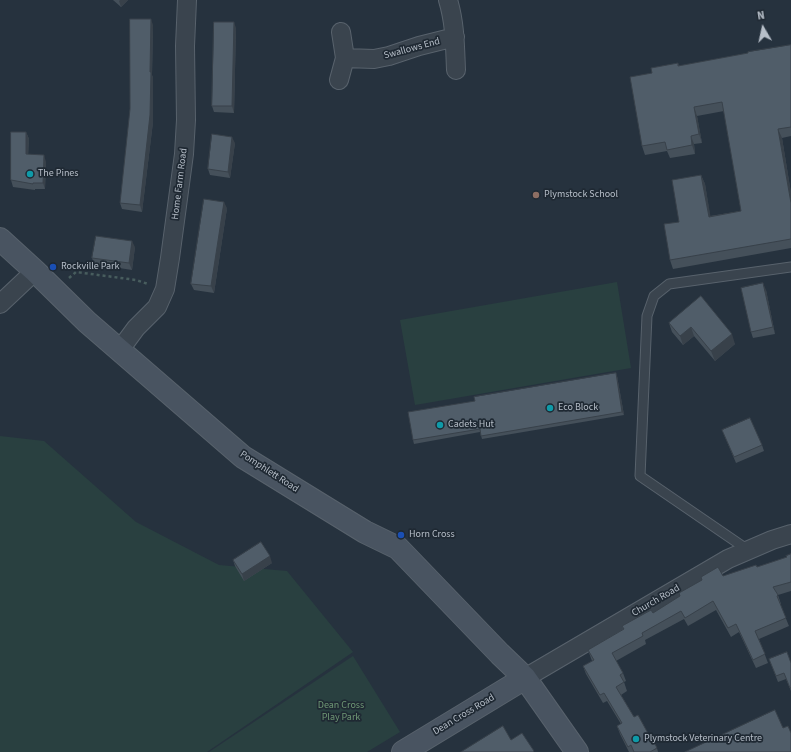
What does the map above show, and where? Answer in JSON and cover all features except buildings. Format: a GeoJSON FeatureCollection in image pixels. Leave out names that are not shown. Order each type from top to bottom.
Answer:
{"type":"FeatureCollection","features":[{"type":"Feature","properties":{"kind":"street","name":"Home Farm Road"},"geometry":{"type":"LineString","coordinates":[[119,350],[136,328],[157,307],[165,289],[184,154],[186,120],[185,46],[187,0]]}},
{"type":"Feature","properties":{"kind":"street","name":"Swallows End"},"geometry":{"type":"LineString","coordinates":[[448,0],[455,37],[456,70]]}},
{"type":"Feature","properties":{"kind":"street"},"geometry":{"type":"LineString","coordinates":[[339,80],[345,58],[341,32]]}},
{"type":"Feature","properties":{"kind":"street","name":"Swallows End"},"geometry":{"type":"LineString","coordinates":[[345,58],[374,59],[455,37]]}},
{"type":"Feature","properties":{"kind":"street","name":"Pomphlett Road"},"geometry":{"type":"LineString","coordinates":[[0,239],[87,322],[244,457],[365,532],[398,548],[525,678],[577,752]]}},
{"type":"Feature","properties":{"kind":"street"},"geometry":{"type":"LineString","coordinates":[[0,304],[35,272]]}},
{"type":"Feature","properties":{"kind":"street","name":"Church Road"},"geometry":{"type":"LineString","coordinates":[[525,678],[728,559],[772,540],[791,534]]}},
{"type":"Feature","properties":{"kind":"street","name":"Dean Cross Road"},"geometry":{"type":"LineString","coordinates":[[403,752],[525,678]]}},
{"type":"Feature","properties":{"kind":"lane"},"geometry":{"type":"LineString","coordinates":[[748,550],[640,476],[647,316],[654,296],[669,284],[791,267]]}},
{"type":"Feature","properties":{"kind":"path"},"geometry":{"type":"LineString","coordinates":[[55,290],[76,272],[136,280],[165,289]]}},
{"type":"Feature","properties":{"kind":"green space"},"geometry":{"type":"Polygon","coordinates":[[[617,282],[631,368],[415,405],[400,320],[617,282]]]}},
{"type":"Feature","properties":{"kind":"green space"},"geometry":{"type":"Polygon","coordinates":[[[0,436],[44,441],[136,522],[219,565],[287,571],[353,652],[207,752],[0,752],[0,436]]]}},
{"type":"Feature","properties":{"kind":"green space","name":"Dean Cross Play Park"},"geometry":{"type":"Polygon","coordinates":[[[353,656],[400,732],[367,752],[209,752],[353,656]]]}},
{"type":"Feature","properties":{"kind":"place","name":"The Pines"},"geometry":{"type":"Point","coordinates":[30,174]}},
{"type":"Feature","properties":{"kind":"place","name":"Plymstock School"},"geometry":{"type":"Point","coordinates":[536,195]}},
{"type":"Feature","properties":{"kind":"place","name":"Rockville Park"},"geometry":{"type":"Point","coordinates":[53,267]}},
{"type":"Feature","properties":{"kind":"place","name":"Eco Block"},"geometry":{"type":"Point","coordinates":[550,408]}},
{"type":"Feature","properties":{"kind":"place","name":"Cadets Hut"},"geometry":{"type":"Point","coordinates":[440,425]}},
{"type":"Feature","properties":{"kind":"place","name":"Horn Cross"},"geometry":{"type":"Point","coordinates":[401,535]}},
{"type":"Feature","properties":{"kind":"place","name":"Plymstock Veterinary Centre"},"geometry":{"type":"Point","coordinates":[636,739]}}]}
